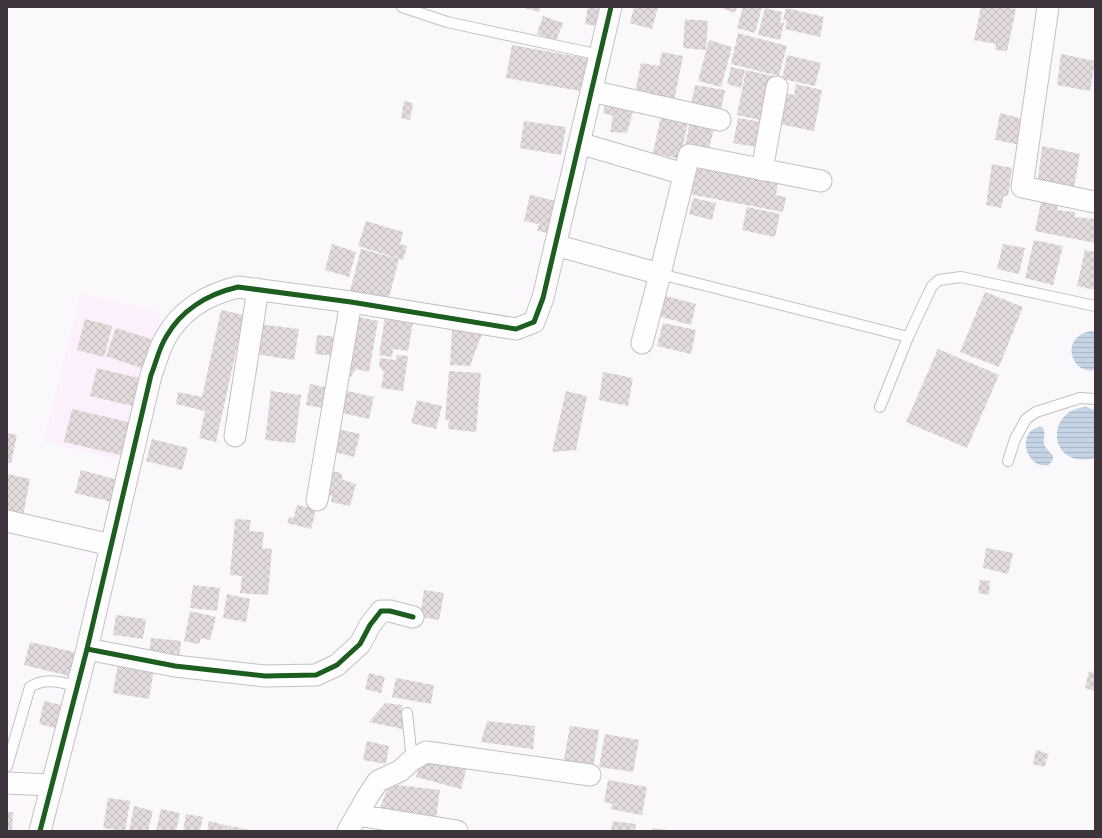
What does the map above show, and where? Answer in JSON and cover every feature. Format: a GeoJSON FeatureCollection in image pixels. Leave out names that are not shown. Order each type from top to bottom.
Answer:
{"type":"FeatureCollection","features":[{"type":"Feature","properties":{"kind":"street"},"geometry":{"type":"LineString","coordinates":[[43,830],[51,785],[87,649],[151,375],[165,338],[177,320],[195,305],[224,290],[238,287],[351,302],[516,329],[534,322],[543,298],[611,7]]}},
{"type":"Feature","properties":{"kind":"street"},"geometry":{"type":"LineString","coordinates":[[1048,7],[1022,187],[1095,202]]}},
{"type":"Feature","properties":{"kind":"street"},"geometry":{"type":"LineString","coordinates":[[762,170],[777,87]]}},
{"type":"Feature","properties":{"kind":"street"},"geometry":{"type":"LineString","coordinates":[[591,91],[720,120]]}},
{"type":"Feature","properties":{"kind":"street"},"geometry":{"type":"LineString","coordinates":[[579,143],[684,174]]}},
{"type":"Feature","properties":{"kind":"street"},"geometry":{"type":"LineString","coordinates":[[642,343],[689,155],[821,182]]}},
{"type":"Feature","properties":{"kind":"street"},"geometry":{"type":"LineString","coordinates":[[555,244],[660,274]]}},
{"type":"Feature","properties":{"kind":"street"},"geometry":{"type":"LineString","coordinates":[[235,436],[258,289]]}},
{"type":"Feature","properties":{"kind":"street"},"geometry":{"type":"LineString","coordinates":[[317,500],[351,302]]}},
{"type":"Feature","properties":{"kind":"street"},"geometry":{"type":"LineString","coordinates":[[7,520],[111,545]]}},
{"type":"Feature","properties":{"kind":"street"},"geometry":{"type":"LineString","coordinates":[[87,649],[175,666],[265,676],[316,674],[337,665],[360,644],[370,625],[381,611],[390,610],[413,617]]}},
{"type":"Feature","properties":{"kind":"street"},"geometry":{"type":"LineString","coordinates":[[457,831],[353,823],[378,781],[400,771],[412,760],[426,752],[436,752],[590,775]]}},
{"type":"Feature","properties":{"kind":"street"},"geometry":{"type":"LineString","coordinates":[[7,783],[51,785]]}},
{"type":"Feature","properties":{"kind":"lane"},"geometry":{"type":"LineString","coordinates":[[402,7],[447,22],[600,55]]}},
{"type":"Feature","properties":{"kind":"lane"},"geometry":{"type":"LineString","coordinates":[[660,274],[908,337]]}},
{"type":"Feature","properties":{"kind":"lane"},"geometry":{"type":"LineString","coordinates":[[880,407],[908,337],[932,286],[939,280],[961,277],[1095,306]]}},
{"type":"Feature","properties":{"kind":"lane"},"geometry":{"type":"LineString","coordinates":[[1008,460],[1015,439],[1026,419],[1036,412],[1080,398],[1095,399]]}},
{"type":"Feature","properties":{"kind":"lane"},"geometry":{"type":"LineString","coordinates":[[7,766],[30,687],[36,683],[46,680],[54,680],[77,686]]}},
{"type":"Feature","properties":{"kind":"lane"},"geometry":{"type":"LineString","coordinates":[[407,713],[412,760]]}},
{"type":"Feature","properties":{"kind":"shaded area"},"geometry":{"type":"Polygon","coordinates":[[[81,293],[162,313],[126,462],[44,442],[81,293]]]}},
{"type":"Feature","properties":{"kind":"water"},"geometry":{"type":"Polygon","coordinates":[[[1091,331],[1095,332],[1095,370],[1087,370],[1080,367],[1075,361],[1072,355],[1072,347],[1075,340],[1081,335],[1091,331]]]}},
{"type":"Feature","properties":{"kind":"water"},"geometry":{"type":"Polygon","coordinates":[[[1086,407],[1095,410],[1095,458],[1079,459],[1068,456],[1060,448],[1057,438],[1058,428],[1063,418],[1072,411],[1086,407]]]}},
{"type":"Feature","properties":{"kind":"water"},"geometry":{"type":"Polygon","coordinates":[[[1040,427],[1043,428],[1044,431],[1045,447],[1053,455],[1053,459],[1049,465],[1041,465],[1034,462],[1026,449],[1028,435],[1033,430],[1040,427]]]}},
{"type":"Feature","properties":{"kind":"building"},"geometry":{"type":"Polygon","coordinates":[[[521,7],[541,7],[539,12],[521,7]]]}},
{"type":"Feature","properties":{"kind":"building"},"geometry":{"type":"Polygon","coordinates":[[[588,7],[606,7],[602,27],[585,24],[588,7]]]}},
{"type":"Feature","properties":{"kind":"building"},"geometry":{"type":"Polygon","coordinates":[[[634,7],[658,7],[652,29],[630,23],[634,7]]]}},
{"type":"Feature","properties":{"kind":"building"},"geometry":{"type":"Polygon","coordinates":[[[719,7],[737,7],[735,13],[719,7]]]}},
{"type":"Feature","properties":{"kind":"building"},"geometry":{"type":"Polygon","coordinates":[[[743,7],[762,7],[755,33],[737,28],[743,7]]]}},
{"type":"Feature","properties":{"kind":"building"},"geometry":{"type":"Polygon","coordinates":[[[981,7],[1006,7],[1016,9],[1007,51],[995,50],[996,44],[974,40],[981,7]]]}},
{"type":"Feature","properties":{"kind":"building"},"geometry":{"type":"Polygon","coordinates":[[[765,8],[782,12],[780,22],[784,23],[780,40],[758,35],[765,8]]]}},
{"type":"Feature","properties":{"kind":"building"},"geometry":{"type":"Polygon","coordinates":[[[786,8],[824,17],[820,37],[785,29],[787,20],[783,20],[786,8]]]}},
{"type":"Feature","properties":{"kind":"building"},"geometry":{"type":"Polygon","coordinates":[[[543,16],[563,23],[556,41],[537,34],[543,16]]]}},
{"type":"Feature","properties":{"kind":"building"},"geometry":{"type":"Polygon","coordinates":[[[685,19],[708,21],[706,50],[683,48],[685,19]]]}},
{"type":"Feature","properties":{"kind":"building"},"geometry":{"type":"Polygon","coordinates":[[[738,33],[787,46],[779,76],[731,64],[738,33]]]}},
{"type":"Feature","properties":{"kind":"building"},"geometry":{"type":"Polygon","coordinates":[[[709,40],[732,47],[721,87],[698,81],[709,40]]]}},
{"type":"Feature","properties":{"kind":"building"},"geometry":{"type":"Polygon","coordinates":[[[512,45],[591,59],[586,92],[506,78],[512,45]]]}},
{"type":"Feature","properties":{"kind":"building"},"geometry":{"type":"Polygon","coordinates":[[[662,52],[683,56],[674,101],[635,93],[641,63],[659,66],[662,52]]]}},
{"type":"Feature","properties":{"kind":"building"},"geometry":{"type":"Polygon","coordinates":[[[1061,54],[1095,61],[1090,91],[1057,85],[1061,54]]]}},
{"type":"Feature","properties":{"kind":"building"},"geometry":{"type":"Polygon","coordinates":[[[787,55],[821,63],[815,86],[782,79],[787,55]]]}},
{"type":"Feature","properties":{"kind":"building"},"geometry":{"type":"Polygon","coordinates":[[[731,67],[745,70],[741,88],[727,84],[731,67]]]}},
{"type":"Feature","properties":{"kind":"building"},"geometry":{"type":"Polygon","coordinates":[[[746,70],[773,76],[764,121],[737,115],[746,70]]]}},
{"type":"Feature","properties":{"kind":"building"},"geometry":{"type":"Polygon","coordinates":[[[796,84],[822,90],[814,131],[774,123],[781,92],[794,95],[796,84]]]}},
{"type":"Feature","properties":{"kind":"building"},"geometry":{"type":"Polygon","coordinates":[[[695,85],[725,90],[721,110],[691,105],[695,85]]]}},
{"type":"Feature","properties":{"kind":"building"},"geometry":{"type":"Polygon","coordinates":[[[607,97],[635,105],[627,133],[610,132],[613,116],[603,113],[607,97]]]}},
{"type":"Feature","properties":{"kind":"building"},"geometry":{"type":"Polygon","coordinates":[[[404,101],[413,103],[410,120],[401,118],[404,101]]]}},
{"type":"Feature","properties":{"kind":"building"},"geometry":{"type":"Polygon","coordinates":[[[1000,113],[1027,120],[1021,145],[995,140],[1000,113]]]}},
{"type":"Feature","properties":{"kind":"building"},"geometry":{"type":"Polygon","coordinates":[[[661,116],[688,122],[680,159],[653,153],[661,116]]]}},
{"type":"Feature","properties":{"kind":"building"},"geometry":{"type":"Polygon","coordinates":[[[738,118],[761,122],[756,147],[733,143],[738,118]]]}},
{"type":"Feature","properties":{"kind":"building"},"geometry":{"type":"Polygon","coordinates":[[[524,121],[566,127],[561,155],[520,148],[524,121]]]}},
{"type":"Feature","properties":{"kind":"building"},"geometry":{"type":"Polygon","coordinates":[[[690,123],[714,128],[708,154],[684,149],[690,123]]]}},
{"type":"Feature","properties":{"kind":"building"},"geometry":{"type":"Polygon","coordinates":[[[1042,146],[1080,154],[1074,187],[1038,179],[1042,146]]]}},
{"type":"Feature","properties":{"kind":"building"},"geometry":{"type":"Polygon","coordinates":[[[992,164],[1012,168],[1008,196],[1004,196],[1001,208],[986,205],[992,164]]]}},
{"type":"Feature","properties":{"kind":"building"},"geometry":{"type":"Polygon","coordinates":[[[695,165],[778,182],[776,195],[786,197],[783,212],[689,194],[695,165]]]}},
{"type":"Feature","properties":{"kind":"building"},"geometry":{"type":"Polygon","coordinates":[[[530,195],[561,202],[554,234],[537,231],[539,224],[524,221],[530,195]]]}},
{"type":"Feature","properties":{"kind":"building"},"geometry":{"type":"Polygon","coordinates":[[[1042,197],[1058,199],[1057,210],[1075,212],[1075,217],[1095,219],[1095,243],[1035,231],[1042,197]]]}},
{"type":"Feature","properties":{"kind":"building"},"geometry":{"type":"Polygon","coordinates":[[[693,198],[716,203],[712,220],[689,214],[693,198]]]}},
{"type":"Feature","properties":{"kind":"building"},"geometry":{"type":"Polygon","coordinates":[[[747,207],[780,214],[775,237],[742,230],[747,207]]]}},
{"type":"Feature","properties":{"kind":"building"},"geometry":{"type":"Polygon","coordinates":[[[366,221],[403,232],[400,244],[407,246],[403,260],[358,246],[366,221]]]}},
{"type":"Feature","properties":{"kind":"building"},"geometry":{"type":"Polygon","coordinates":[[[1034,240],[1063,246],[1053,285],[1025,278],[1034,240]]]}},
{"type":"Feature","properties":{"kind":"building"},"geometry":{"type":"Polygon","coordinates":[[[332,244],[356,252],[349,277],[325,270],[332,244]]]}},
{"type":"Feature","properties":{"kind":"building"},"geometry":{"type":"Polygon","coordinates":[[[1003,244],[1025,248],[1019,274],[997,269],[1003,244]]]}},
{"type":"Feature","properties":{"kind":"building"},"geometry":{"type":"Polygon","coordinates":[[[361,249],[399,259],[388,301],[350,291],[361,249]]]}},
{"type":"Feature","properties":{"kind":"building"},"geometry":{"type":"Polygon","coordinates":[[[1085,250],[1095,252],[1095,290],[1077,286],[1085,250]]]}},
{"type":"Feature","properties":{"kind":"building"},"geometry":{"type":"Polygon","coordinates":[[[985,292],[1023,307],[999,367],[960,352],[985,292]]]}},
{"type":"Feature","properties":{"kind":"building"},"geometry":{"type":"Polygon","coordinates":[[[659,294],[696,304],[691,325],[654,315],[659,294]]]}},
{"type":"Feature","properties":{"kind":"building"},"geometry":{"type":"Polygon","coordinates":[[[221,310],[244,315],[216,442],[199,438],[205,411],[176,404],[178,392],[202,397],[221,310]]]}},
{"type":"Feature","properties":{"kind":"building"},"geometry":{"type":"Polygon","coordinates":[[[354,316],[378,321],[369,372],[356,369],[351,377],[344,372],[354,316]]]}},
{"type":"Feature","properties":{"kind":"building"},"geometry":{"type":"Polygon","coordinates":[[[385,318],[413,322],[408,351],[393,349],[392,357],[379,355],[385,318]]]}},
{"type":"Feature","properties":{"kind":"building"},"geometry":{"type":"Polygon","coordinates":[[[85,319],[112,326],[104,357],[77,350],[85,319]]]}},
{"type":"Feature","properties":{"kind":"building"},"geometry":{"type":"Polygon","coordinates":[[[663,323],[696,330],[691,354],[657,346],[663,323]]]}},
{"type":"Feature","properties":{"kind":"building"},"geometry":{"type":"Polygon","coordinates":[[[258,324],[299,329],[294,360],[254,354],[258,324]]]}},
{"type":"Feature","properties":{"kind":"building"},"geometry":{"type":"Polygon","coordinates":[[[116,328],[154,340],[144,369],[106,356],[116,328]]]}},
{"type":"Feature","properties":{"kind":"building"},"geometry":{"type":"Polygon","coordinates":[[[452,330],[483,331],[470,366],[450,365],[452,330]]]}},
{"type":"Feature","properties":{"kind":"building"},"geometry":{"type":"Polygon","coordinates":[[[317,335],[339,337],[336,356],[315,354],[317,335]]]}},
{"type":"Feature","properties":{"kind":"building"},"geometry":{"type":"Polygon","coordinates":[[[938,349],[999,375],[967,448],[906,422],[938,349]]]}},
{"type":"Feature","properties":{"kind":"building"},"geometry":{"type":"Polygon","coordinates":[[[397,355],[408,356],[403,391],[381,388],[384,372],[379,366],[380,358],[396,360],[397,355]]]}},
{"type":"Feature","properties":{"kind":"building"},"geometry":{"type":"Polygon","coordinates":[[[97,368],[143,379],[137,407],[90,396],[97,368]]]}},
{"type":"Feature","properties":{"kind":"building"},"geometry":{"type":"Polygon","coordinates":[[[449,371],[481,373],[476,432],[448,429],[449,420],[445,420],[449,371]]]}},
{"type":"Feature","properties":{"kind":"building"},"geometry":{"type":"Polygon","coordinates":[[[603,372],[633,378],[628,406],[599,400],[603,372]]]}},
{"type":"Feature","properties":{"kind":"building"},"geometry":{"type":"Polygon","coordinates":[[[310,384],[333,389],[328,409],[306,405],[310,384]]]}},
{"type":"Feature","properties":{"kind":"building"},"geometry":{"type":"Polygon","coordinates":[[[343,390],[374,397],[369,419],[338,412],[343,390]]]}},
{"type":"Feature","properties":{"kind":"building"},"geometry":{"type":"Polygon","coordinates":[[[271,391],[301,395],[295,443],[265,440],[271,391]]]}},
{"type":"Feature","properties":{"kind":"building"},"geometry":{"type":"Polygon","coordinates":[[[566,391],[587,396],[576,450],[552,452],[566,391]]]}},
{"type":"Feature","properties":{"kind":"building"},"geometry":{"type":"Polygon","coordinates":[[[417,400],[442,406],[436,429],[411,423],[417,400]]]}},
{"type":"Feature","properties":{"kind":"building"},"geometry":{"type":"Polygon","coordinates":[[[72,409],[132,423],[125,456],[64,442],[72,409]]]}},
{"type":"Feature","properties":{"kind":"building"},"geometry":{"type":"Polygon","coordinates":[[[337,429],[360,434],[354,457],[331,451],[337,429]]]}},
{"type":"Feature","properties":{"kind":"building"},"geometry":{"type":"Polygon","coordinates":[[[7,433],[17,435],[11,463],[7,463],[7,433]]]}},
{"type":"Feature","properties":{"kind":"building"},"geometry":{"type":"Polygon","coordinates":[[[152,439],[188,448],[182,470],[146,461],[152,439]]]}},
{"type":"Feature","properties":{"kind":"building"},"geometry":{"type":"Polygon","coordinates":[[[81,470],[118,480],[112,502],[75,493],[81,470]]]}},
{"type":"Feature","properties":{"kind":"building"},"geometry":{"type":"Polygon","coordinates":[[[328,470],[341,473],[343,480],[356,484],[350,506],[331,502],[332,496],[322,493],[328,470]]]}},
{"type":"Feature","properties":{"kind":"building"},"geometry":{"type":"Polygon","coordinates":[[[7,474],[30,479],[23,516],[7,513],[7,474]]]}},
{"type":"Feature","properties":{"kind":"building"},"geometry":{"type":"Polygon","coordinates":[[[297,505],[316,509],[311,529],[287,523],[289,518],[294,517],[297,505]]]}},
{"type":"Feature","properties":{"kind":"building"},"geometry":{"type":"Polygon","coordinates":[[[235,519],[251,520],[249,531],[264,532],[262,548],[272,549],[268,595],[240,593],[242,576],[230,575],[235,519]]]}},
{"type":"Feature","properties":{"kind":"building"},"geometry":{"type":"Polygon","coordinates":[[[986,548],[1013,553],[1008,574],[983,568],[986,548]]]}},
{"type":"Feature","properties":{"kind":"building"},"geometry":{"type":"Polygon","coordinates":[[[980,580],[990,581],[989,595],[978,593],[980,580]]]}},
{"type":"Feature","properties":{"kind":"building"},"geometry":{"type":"Polygon","coordinates":[[[193,585],[220,588],[217,611],[190,608],[193,585]]]}},
{"type":"Feature","properties":{"kind":"building"},"geometry":{"type":"Polygon","coordinates":[[[424,590],[444,593],[439,620],[420,617],[424,590]]]}},
{"type":"Feature","properties":{"kind":"building"},"geometry":{"type":"Polygon","coordinates":[[[227,594],[250,599],[246,622],[223,618],[227,594]]]}},
{"type":"Feature","properties":{"kind":"building"},"geometry":{"type":"Polygon","coordinates":[[[190,611],[216,617],[210,640],[201,638],[199,644],[184,641],[190,611]]]}},
{"type":"Feature","properties":{"kind":"building"},"geometry":{"type":"Polygon","coordinates":[[[116,615],[146,619],[143,639],[113,635],[116,615]]]}},
{"type":"Feature","properties":{"kind":"building"},"geometry":{"type":"Polygon","coordinates":[[[151,638],[181,641],[179,659],[149,656],[151,638]]]}},
{"type":"Feature","properties":{"kind":"building"},"geometry":{"type":"Polygon","coordinates":[[[30,642],[83,654],[77,678],[24,665],[30,642]]]}},
{"type":"Feature","properties":{"kind":"building"},"geometry":{"type":"Polygon","coordinates":[[[118,663],[154,670],[149,699],[113,693],[118,663]]]}},
{"type":"Feature","properties":{"kind":"building"},"geometry":{"type":"Polygon","coordinates":[[[1089,671],[1095,673],[1095,691],[1085,688],[1089,671]]]}},
{"type":"Feature","properties":{"kind":"building"},"geometry":{"type":"Polygon","coordinates":[[[369,673],[385,677],[381,693],[365,689],[369,673]]]}},
{"type":"Feature","properties":{"kind":"building"},"geometry":{"type":"Polygon","coordinates":[[[396,678],[434,685],[431,704],[392,697],[396,678]]]}},
{"type":"Feature","properties":{"kind":"building"},"geometry":{"type":"Polygon","coordinates":[[[44,701],[61,705],[55,728],[39,724],[44,701]]]}},
{"type":"Feature","properties":{"kind":"building"},"geometry":{"type":"Polygon","coordinates":[[[385,703],[402,705],[403,729],[369,722],[385,703]]]}},
{"type":"Feature","properties":{"kind":"building"},"geometry":{"type":"Polygon","coordinates":[[[487,721],[535,726],[533,749],[481,742],[487,721]]]}},
{"type":"Feature","properties":{"kind":"building"},"geometry":{"type":"Polygon","coordinates":[[[570,726],[599,730],[593,769],[563,765],[570,726]]]}},
{"type":"Feature","properties":{"kind":"building"},"geometry":{"type":"Polygon","coordinates":[[[605,734],[639,740],[633,772],[599,767],[605,734]]]}},
{"type":"Feature","properties":{"kind":"building"},"geometry":{"type":"Polygon","coordinates":[[[367,741],[389,746],[386,764],[363,760],[367,741]]]}},
{"type":"Feature","properties":{"kind":"building"},"geometry":{"type":"Polygon","coordinates":[[[1036,750],[1049,754],[1044,767],[1033,764],[1036,750]]]}},
{"type":"Feature","properties":{"kind":"building"},"geometry":{"type":"Polygon","coordinates":[[[422,755],[467,767],[461,789],[416,777],[422,755]]]}},
{"type":"Feature","properties":{"kind":"building"},"geometry":{"type":"Polygon","coordinates":[[[608,780],[647,787],[642,815],[610,809],[613,804],[604,802],[608,780]]]}},
{"type":"Feature","properties":{"kind":"building"},"geometry":{"type":"Polygon","coordinates":[[[389,784],[440,790],[436,819],[378,813],[389,784]]]}},
{"type":"Feature","properties":{"kind":"building"},"geometry":{"type":"Polygon","coordinates":[[[108,798],[130,801],[125,831],[103,828],[108,798]]]}},
{"type":"Feature","properties":{"kind":"building"},"geometry":{"type":"Polygon","coordinates":[[[134,806],[153,811],[148,831],[129,831],[134,806]]]}},
{"type":"Feature","properties":{"kind":"building"},"geometry":{"type":"Polygon","coordinates":[[[161,809],[180,813],[176,831],[156,831],[161,809]]]}},
{"type":"Feature","properties":{"kind":"building"},"geometry":{"type":"Polygon","coordinates":[[[7,812],[13,812],[12,831],[7,831],[7,812]]]}},
{"type":"Feature","properties":{"kind":"building"},"geometry":{"type":"Polygon","coordinates":[[[186,814],[203,817],[200,831],[183,831],[186,814]]]}},
{"type":"Feature","properties":{"kind":"building"},"geometry":{"type":"Polygon","coordinates":[[[209,821],[228,826],[227,831],[207,831],[209,821]]]}},
{"type":"Feature","properties":{"kind":"building"},"geometry":{"type":"Polygon","coordinates":[[[613,821],[636,824],[635,831],[611,831],[613,821]]]}},
{"type":"Feature","properties":{"kind":"building"},"geometry":{"type":"Polygon","coordinates":[[[229,826],[251,830],[228,831],[229,826]]]}},
{"type":"Feature","properties":{"kind":"building"},"geometry":{"type":"Polygon","coordinates":[[[653,828],[669,830],[669,831],[652,831],[653,828]]]}},
{"type":"Feature","properties":{"kind":"cycle path"},"geometry":{"type":"LineString","coordinates":[[40,831],[87,649],[151,375],[161,346],[172,327],[196,304],[216,294],[238,287],[351,302],[516,329],[534,322],[543,298],[611,7]]}},
{"type":"Feature","properties":{"kind":"cycle path"},"geometry":{"type":"LineString","coordinates":[[87,649],[175,666],[265,676],[316,675],[337,665],[360,644],[370,625],[381,611],[390,611],[413,617]]}}]}
